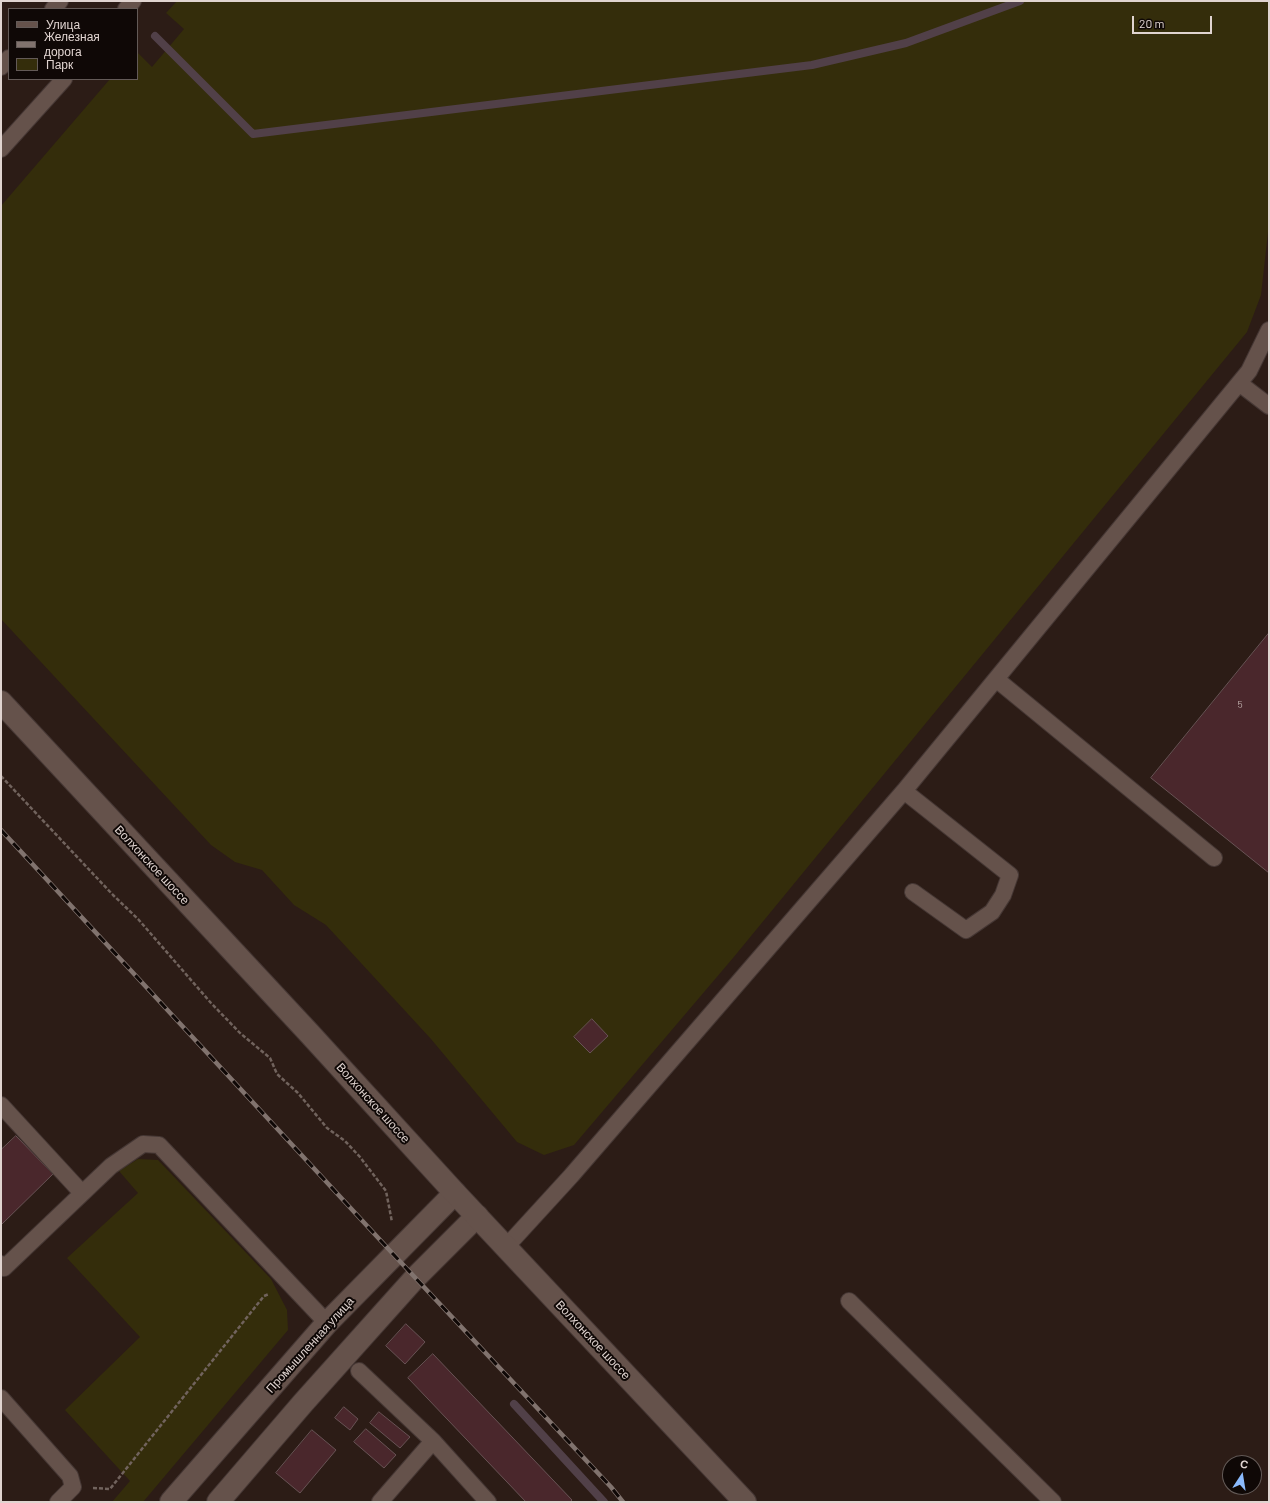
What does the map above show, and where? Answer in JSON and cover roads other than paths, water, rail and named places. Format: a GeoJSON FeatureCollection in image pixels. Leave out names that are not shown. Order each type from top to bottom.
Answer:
{"type":"FeatureCollection","features":[{"type":"Feature","properties":{"kind":"main road","name":"Волхонское шоссе"},"geometry":{"type":"LineString","coordinates":[[1,702],[309,1033],[455,1193],[745,1502]]}},
{"type":"Feature","properties":{"kind":"main road","name":"Промышленная улица"},"geometry":{"type":"LineString","coordinates":[[171,1502],[327,1324],[455,1193]]}},
{"type":"Feature","properties":{"kind":"main road"},"geometry":{"type":"LineString","coordinates":[[218,1502],[415,1278],[477,1216]]}},
{"type":"Feature","properties":{"kind":"lane"},"geometry":{"type":"LineString","coordinates":[[1,67],[8,59]]}},
{"type":"Feature","properties":{"kind":"lane"},"geometry":{"type":"LineString","coordinates":[[1,149],[63,80]]}},
{"type":"Feature","properties":{"kind":"lane"},"geometry":{"type":"LineString","coordinates":[[506,1247],[571,1176],[904,791],[1240,383],[1249,371],[1269,330]]}},
{"type":"Feature","properties":{"kind":"lane"},"geometry":{"type":"LineString","coordinates":[[1240,383],[1269,406]]}},
{"type":"Feature","properties":{"kind":"lane"},"geometry":{"type":"LineString","coordinates":[[996,679],[1214,858]]}},
{"type":"Feature","properties":{"kind":"lane"},"geometry":{"type":"LineString","coordinates":[[904,791],[1010,875],[1003,895],[992,912],[966,930],[913,892]]}},
{"type":"Feature","properties":{"kind":"lane"},"geometry":{"type":"LineString","coordinates":[[1,1105],[82,1193]]}},
{"type":"Feature","properties":{"kind":"lane"},"geometry":{"type":"LineString","coordinates":[[1,1264],[4,1268],[111,1166],[143,1144],[159,1145],[327,1324]]}},
{"type":"Feature","properties":{"kind":"lane"},"geometry":{"type":"LineString","coordinates":[[848,1301],[1053,1502]]}},
{"type":"Feature","properties":{"kind":"lane"},"geometry":{"type":"LineString","coordinates":[[359,1370],[433,1441],[488,1502]]}},
{"type":"Feature","properties":{"kind":"lane"},"geometry":{"type":"LineString","coordinates":[[1,1398],[70,1476],[73,1487],[58,1502]]}},
{"type":"Feature","properties":{"kind":"lane"},"geometry":{"type":"LineString","coordinates":[[380,1502],[433,1441]]}},
{"type":"Feature","properties":{"kind":"waterway"},"geometry":{"type":"LineString","coordinates":[[155,36],[253,134],[812,65],[906,43],[1020,1]]}},
{"type":"Feature","properties":{"kind":"waterway"},"geometry":{"type":"LineString","coordinates":[[514,1404],[604,1502]]}},
{"type":"Feature","properties":{"kind":"railway"},"geometry":{"type":"LineString","coordinates":[[1,830],[611,1487],[623,1502]]}}]}
